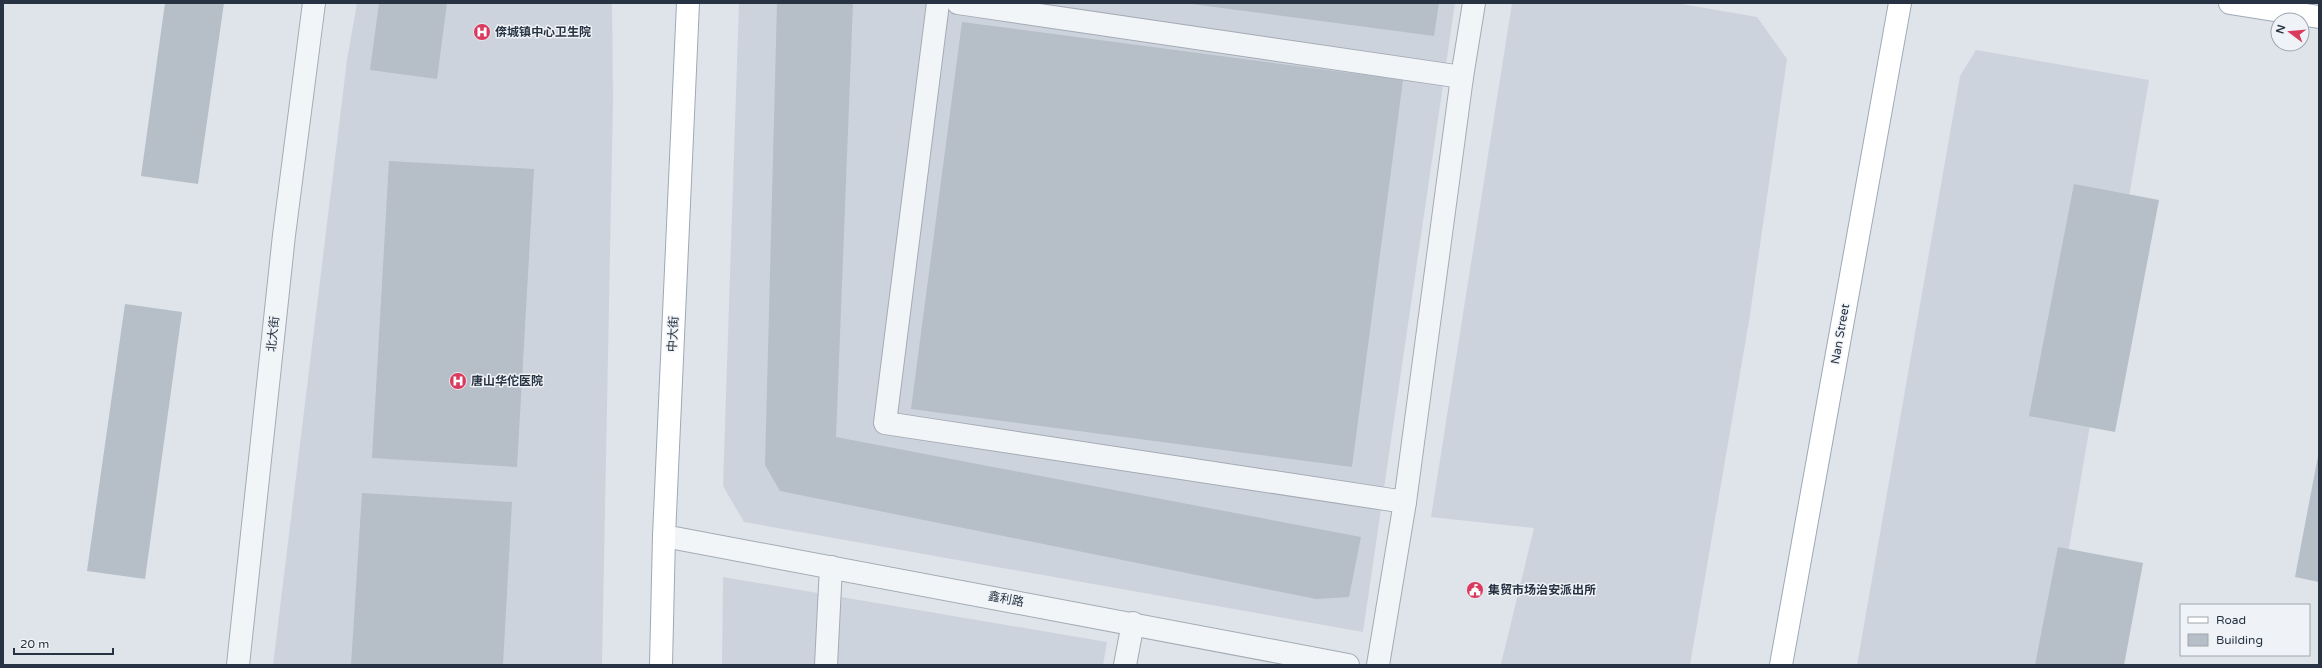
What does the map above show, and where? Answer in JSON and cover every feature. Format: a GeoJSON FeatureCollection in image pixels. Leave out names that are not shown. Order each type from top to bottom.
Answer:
{"type":"FeatureCollection","features":[{"type":"Feature","properties":{"kind":"main road","name":"中大街"},"geometry":{"type":"LineString","coordinates":[[661,665],[664,536],[688,3]]}},
{"type":"Feature","properties":{"kind":"main road","name":"Nan Street"},"geometry":{"type":"LineString","coordinates":[[1781,665],[1900,3]]}},
{"type":"Feature","properties":{"kind":"main road"},"geometry":{"type":"LineString","coordinates":[[2230,3],[2319,17]]}},
{"type":"Feature","properties":{"kind":"street","name":"北大街"},"geometry":{"type":"LineString","coordinates":[[238,665],[284,235],[314,3]]}},
{"type":"Feature","properties":{"kind":"street"},"geometry":{"type":"LineString","coordinates":[[938,3],[885,422],[1405,502]]}},
{"type":"Feature","properties":{"kind":"street"},"geometry":{"type":"LineString","coordinates":[[958,3],[1462,77]]}},
{"type":"Feature","properties":{"kind":"street"},"geometry":{"type":"LineString","coordinates":[[1378,665],[1405,502],[1462,77],[1474,3]]}},
{"type":"Feature","properties":{"kind":"street","name":"鑫利路"},"geometry":{"type":"LineString","coordinates":[[664,536],[1133,623],[1348,665]]}},
{"type":"Feature","properties":{"kind":"street"},"geometry":{"type":"LineString","coordinates":[[826,665],[831,567]]}},
{"type":"Feature","properties":{"kind":"street"},"geometry":{"type":"LineString","coordinates":[[1125,665],[1133,623]]}},
{"type":"Feature","properties":{"kind":"shaded area","name":"唐山华佗医院"},"geometry":{"type":"Polygon","coordinates":[[[357,3],[612,3],[613,98],[602,665],[273,665],[347,60],[357,3]]]}},
{"type":"Feature","properties":{"kind":"shaded area"},"geometry":{"type":"Polygon","coordinates":[[[739,3],[1455,3],[1363,632],[744,522],[723,486],[739,3]]]}},
{"type":"Feature","properties":{"kind":"shaded area"},"geometry":{"type":"Polygon","coordinates":[[[1512,3],[1676,3],[1757,17],[1787,59],[1749,321],[1690,665],[1501,664],[1534,528],[1431,517],[1512,3]]]}},
{"type":"Feature","properties":{"kind":"shaded area"},"geometry":{"type":"Polygon","coordinates":[[[1976,50],[2149,80],[2049,665],[1857,665],[1960,76],[1976,50]]]}},
{"type":"Feature","properties":{"kind":"shaded area"},"geometry":{"type":"Polygon","coordinates":[[[723,577],[1107,642],[1103,665],[722,665],[723,577]]]}},
{"type":"Feature","properties":{"kind":"building"},"geometry":{"type":"Polygon","coordinates":[[[165,3],[224,3],[198,184],[141,176],[165,3]]]}},
{"type":"Feature","properties":{"kind":"building"},"geometry":{"type":"Polygon","coordinates":[[[379,3],[447,3],[437,79],[370,70],[379,3]]]}},
{"type":"Feature","properties":{"kind":"building"},"geometry":{"type":"Polygon","coordinates":[[[777,3],[853,3],[836,437],[1361,537],[1349,597],[1316,599],[780,491],[765,465],[777,3]]]}},
{"type":"Feature","properties":{"kind":"building"},"geometry":{"type":"Polygon","coordinates":[[[1184,3],[1439,3],[1434,36],[1184,3]]]}},
{"type":"Feature","properties":{"kind":"building"},"geometry":{"type":"Polygon","coordinates":[[[962,22],[1403,80],[1352,467],[911,409],[962,22]]]}},
{"type":"Feature","properties":{"kind":"building"},"geometry":{"type":"Polygon","coordinates":[[[389,161],[534,169],[517,467],[372,458],[389,161]]]}},
{"type":"Feature","properties":{"kind":"building"},"geometry":{"type":"Polygon","coordinates":[[[2074,184],[2159,200],[2115,432],[2029,416],[2074,184]]]}},
{"type":"Feature","properties":{"kind":"building"},"geometry":{"type":"Polygon","coordinates":[[[125,304],[182,312],[145,579],[87,571],[125,304]]]}},
{"type":"Feature","properties":{"kind":"building"},"geometry":{"type":"Polygon","coordinates":[[[2319,456],[2319,582],[2295,577],[2319,456]]]}},
{"type":"Feature","properties":{"kind":"building"},"geometry":{"type":"Polygon","coordinates":[[[362,493],[512,502],[503,665],[351,665],[362,493]]]}},
{"type":"Feature","properties":{"kind":"building"},"geometry":{"type":"Polygon","coordinates":[[[2058,547],[2143,563],[2124,665],[2035,665],[2058,547]]]}},
{"type":"Feature","properties":{"kind":"place","name":"倴城镇中心卫生院"},"geometry":{"type":"Point","coordinates":[482,32]}},
{"type":"Feature","properties":{"kind":"place","name":"唐山华佗医院"},"geometry":{"type":"Point","coordinates":[458,381]}},
{"type":"Feature","properties":{"kind":"place","name":"集贸市场治安派出所"},"geometry":{"type":"Point","coordinates":[1475,590]}}]}
